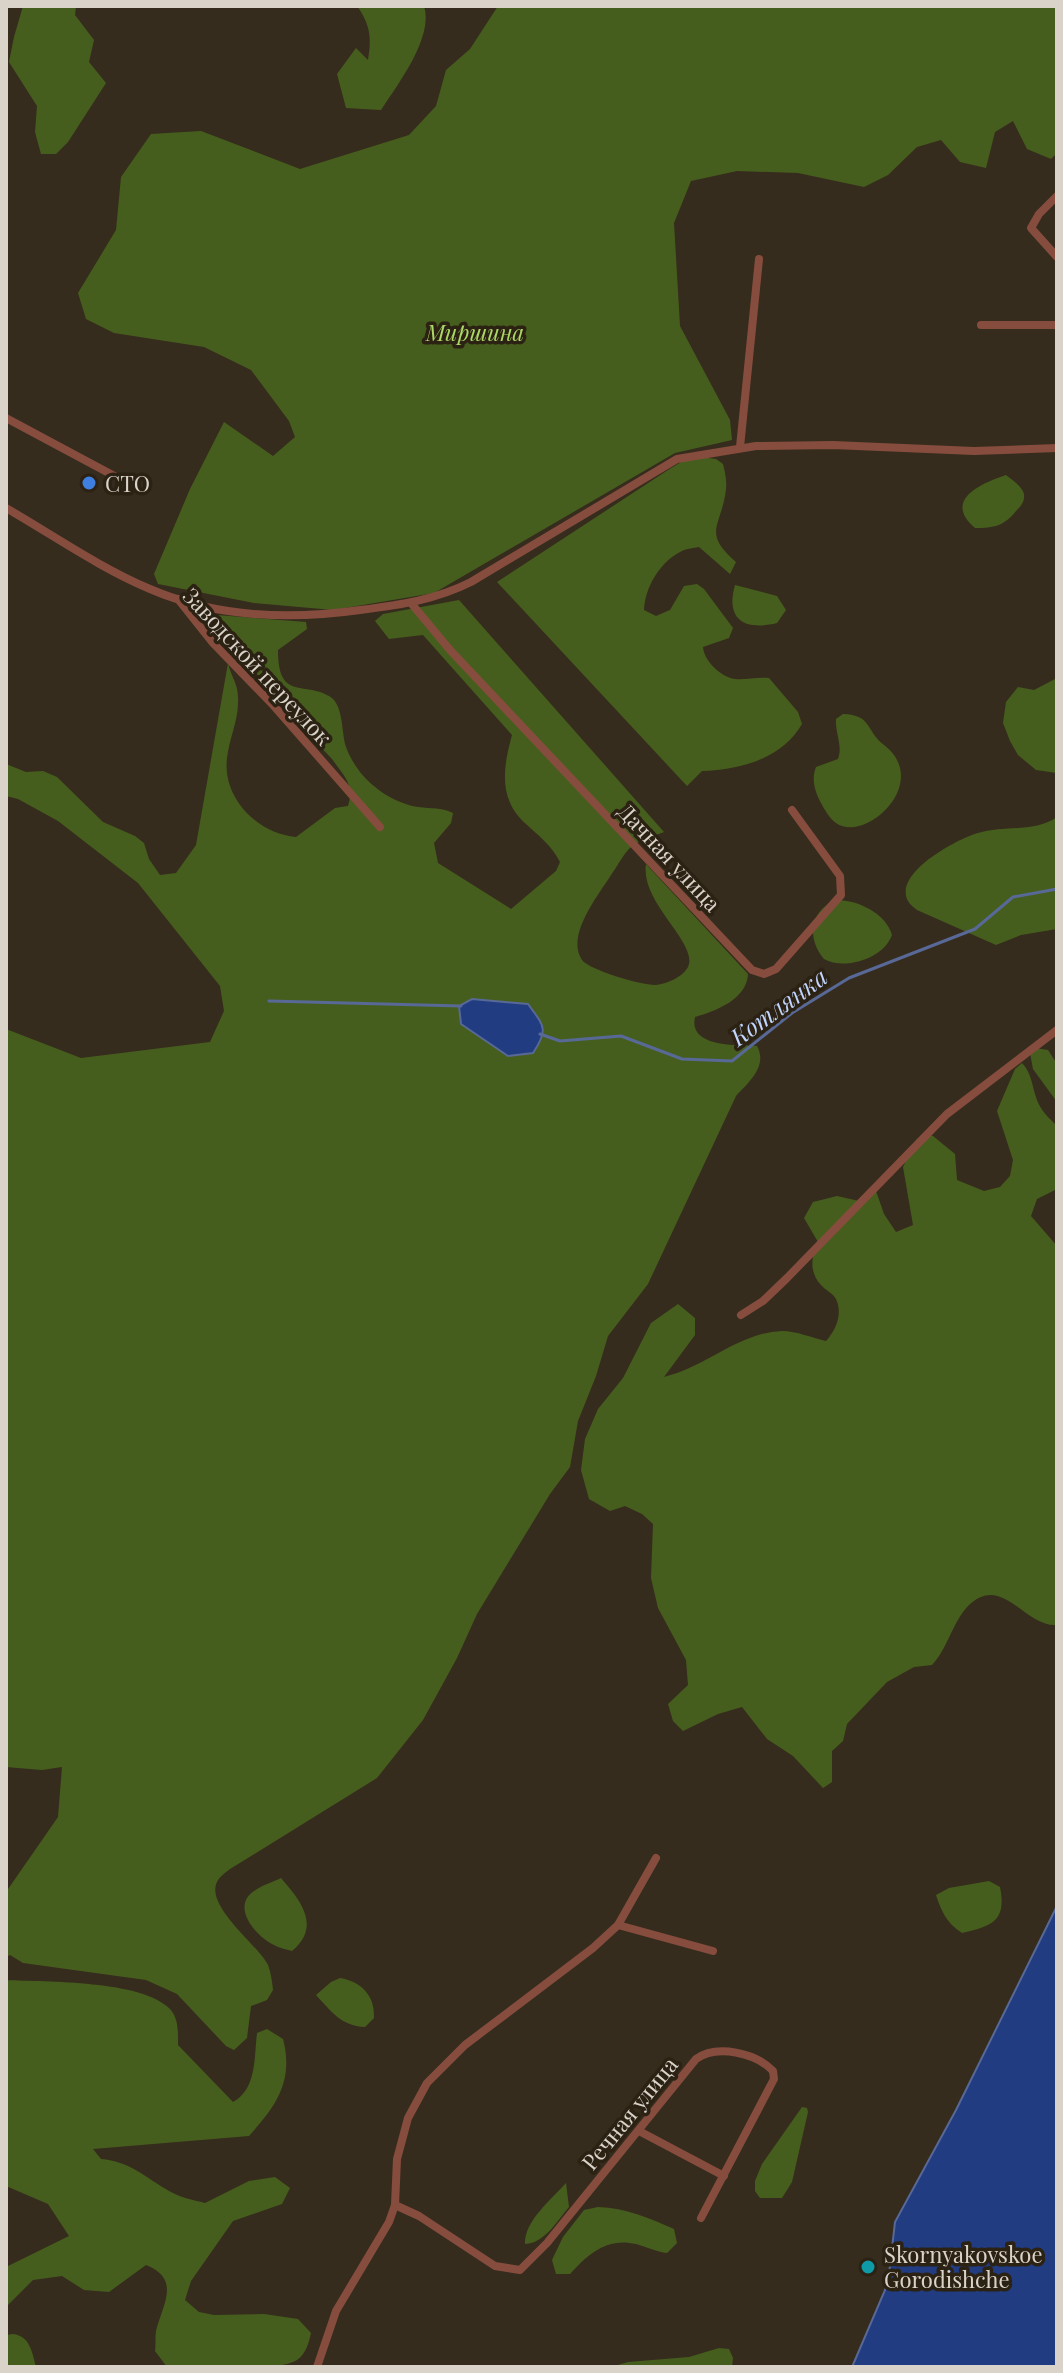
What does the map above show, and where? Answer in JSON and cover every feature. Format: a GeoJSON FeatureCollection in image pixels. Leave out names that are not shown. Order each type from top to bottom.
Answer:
{"type":"FeatureCollection","features":[{"type":"Feature","properties":{"kind":"street"},"geometry":{"type":"LineString","coordinates":[[1057,196],[1039,214],[1031,228],[1057,257]]}},
{"type":"Feature","properties":{"kind":"street"},"geometry":{"type":"LineString","coordinates":[[740,447],[759,259]]}},
{"type":"Feature","properties":{"kind":"street"},"geometry":{"type":"LineString","coordinates":[[981,325],[1057,325]]}},
{"type":"Feature","properties":{"kind":"street"},"geometry":{"type":"LineString","coordinates":[[6,418],[120,479]]}},
{"type":"Feature","properties":{"kind":"street"},"geometry":{"type":"LineString","coordinates":[[177,598],[232,612],[285,617],[411,603],[447,594],[677,459],[740,447],[833,445],[974,451],[1057,448]]}},
{"type":"Feature","properties":{"kind":"street","name":"Заводской переулок"},"geometry":{"type":"LineString","coordinates":[[6,508],[131,580],[177,598],[213,643],[274,706],[380,827]]}},
{"type":"Feature","properties":{"kind":"street","name":"Дачная улица"},"geometry":{"type":"LineString","coordinates":[[411,603],[450,650],[752,970],[764,974],[776,969],[841,895],[840,876],[792,810]]}},
{"type":"Feature","properties":{"kind":"street"},"geometry":{"type":"LineString","coordinates":[[741,1315],[763,1301],[787,1278],[947,1114],[1057,1030]]}},
{"type":"Feature","properties":{"kind":"street"},"geometry":{"type":"LineString","coordinates":[[317,2367],[336,2311],[380,2240],[395,2205],[395,2172],[400,2146],[408,2118],[427,2083],[465,2045],[593,1948],[618,1925],[656,1858]]}},
{"type":"Feature","properties":{"kind":"street"},"geometry":{"type":"LineString","coordinates":[[618,1925],[713,1951]]}},
{"type":"Feature","properties":{"kind":"street","name":"Речная улица"},"geometry":{"type":"LineString","coordinates":[[395,2205],[419,2216],[495,2266],[520,2270],[547,2243],[696,2059],[706,2053],[720,2051],[764,2064],[773,2071],[774,2079],[701,2218]]}},
{"type":"Feature","properties":{"kind":"street"},"geometry":{"type":"LineString","coordinates":[[639,2131],[724,2176]]}},
{"type":"Feature","properties":{"kind":"green space"},"geometry":{"type":"Polygon","coordinates":[[[23,6],[76,6],[75,15],[94,40],[89,62],[106,83],[68,142],[56,154],[41,154],[35,132],[37,106],[9,62],[23,6]]]}},
{"type":"Feature","properties":{"kind":"green space"},"geometry":{"type":"Polygon","coordinates":[[[357,6],[424,6],[426,18],[419,46],[381,110],[346,108],[337,74],[356,48],[368,60],[369,32],[357,6]]]}},
{"type":"Feature","properties":{"kind":"green space","name":"Миршина"},"geometry":{"type":"Polygon","coordinates":[[[498,6],[1057,6],[1057,153],[1051,159],[1027,149],[1013,121],[995,132],[986,168],[960,162],[941,140],[917,147],[888,175],[864,187],[798,173],[737,171],[691,181],[674,223],[680,326],[730,420],[732,440],[675,453],[434,593],[333,610],[254,603],[158,584],[154,574],[190,489],[224,422],[273,456],[295,437],[289,421],[251,370],[204,347],[114,333],[86,319],[78,293],[116,230],[121,177],[151,134],[201,131],[300,169],[409,135],[436,106],[446,70],[470,49],[498,6]]]}},
{"type":"Feature","properties":{"kind":"green space"},"geometry":{"type":"Polygon","coordinates":[[[686,459],[716,459],[723,464],[726,489],[716,535],[725,552],[736,562],[730,574],[699,547],[680,552],[654,577],[644,610],[656,616],[670,610],[684,586],[697,584],[704,589],[733,628],[729,638],[703,647],[710,663],[730,678],[769,678],[798,712],[802,724],[783,746],[771,754],[745,765],[702,771],[687,786],[497,582],[668,470],[686,459]]]}},
{"type":"Feature","properties":{"kind":"green space"},"geometry":{"type":"Polygon","coordinates":[[[1006,475],[1023,491],[1022,503],[1003,523],[975,528],[966,518],[964,501],[977,488],[1006,475]]]}},
{"type":"Feature","properties":{"kind":"green space"},"geometry":{"type":"Polygon","coordinates":[[[735,585],[777,596],[786,610],[777,623],[747,624],[735,615],[735,585]]]}},
{"type":"Feature","properties":{"kind":"green space"},"geometry":{"type":"Polygon","coordinates":[[[459,600],[664,832],[631,847],[600,891],[581,927],[578,950],[582,960],[605,973],[650,985],[669,982],[686,971],[689,957],[685,946],[652,893],[646,864],[748,974],[736,997],[721,1007],[695,1017],[695,1027],[699,1034],[716,1043],[757,1046],[759,1067],[736,1096],[648,1284],[608,1336],[578,1421],[570,1467],[550,1494],[477,1614],[423,1720],[377,1778],[230,1869],[218,1880],[215,1892],[218,1902],[268,1965],[273,1990],[267,2000],[251,2006],[247,2038],[234,2050],[226,2046],[177,1994],[146,1980],[23,1963],[10,1955],[6,1957],[6,1892],[58,1817],[62,1767],[42,1770],[6,1767],[6,1029],[81,1058],[210,1042],[224,1011],[220,986],[138,883],[58,821],[18,799],[6,796],[6,764],[26,772],[43,771],[57,777],[103,822],[144,843],[149,859],[160,875],[176,873],[196,845],[228,663],[238,696],[237,717],[227,758],[230,787],[245,811],[256,821],[268,829],[296,837],[335,808],[348,806],[350,792],[347,781],[332,759],[204,623],[203,618],[216,615],[306,622],[307,629],[278,650],[282,677],[287,683],[319,692],[334,700],[351,758],[378,790],[406,804],[453,813],[451,823],[434,843],[438,863],[511,909],[556,871],[560,862],[549,846],[517,814],[507,794],[506,759],[512,735],[423,635],[389,639],[375,621],[383,614],[459,600]]]}},
{"type":"Feature","properties":{"kind":"green space"},"geometry":{"type":"Polygon","coordinates":[[[1057,678],[1057,773],[1036,770],[1018,755],[1003,723],[1006,702],[1018,687],[1034,690],[1057,678]]]}},
{"type":"Feature","properties":{"kind":"green space"},"geometry":{"type":"Polygon","coordinates":[[[843,714],[864,720],[897,760],[901,776],[898,791],[889,806],[863,825],[849,827],[836,823],[829,816],[815,790],[814,781],[816,767],[838,759],[840,749],[836,719],[843,714]]]}},
{"type":"Feature","properties":{"kind":"green space"},"geometry":{"type":"Polygon","coordinates":[[[1057,817],[1057,929],[1021,935],[996,945],[917,910],[908,901],[906,890],[918,869],[956,842],[978,833],[1039,825],[1057,817]]]}},
{"type":"Feature","properties":{"kind":"green space"},"geometry":{"type":"Polygon","coordinates":[[[835,900],[861,905],[877,914],[889,927],[892,935],[888,943],[873,956],[853,963],[842,964],[824,959],[815,943],[813,926],[820,911],[835,900]]]}},
{"type":"Feature","properties":{"kind":"green space"},"geometry":{"type":"Polygon","coordinates":[[[1035,1048],[1048,1050],[1057,1064],[1057,1102],[1033,1069],[1030,1053],[1035,1048]]]}},
{"type":"Feature","properties":{"kind":"green space"},"geometry":{"type":"Polygon","coordinates":[[[1022,1063],[1041,1108],[1057,1126],[1057,1189],[1037,1199],[1031,1216],[1057,1246],[1057,1625],[1034,1618],[1002,1598],[992,1595],[980,1597],[963,1613],[932,1665],[914,1667],[887,1682],[847,1724],[843,1741],[832,1751],[832,1782],[823,1788],[793,1756],[767,1739],[742,1707],[718,1714],[683,1731],[673,1721],[668,1704],[688,1685],[686,1660],[658,1608],[651,1578],[653,1524],[642,1514],[625,1506],[610,1511],[589,1499],[581,1470],[585,1439],[598,1409],[623,1378],[651,1323],[678,1304],[695,1318],[695,1335],[664,1377],[766,1333],[787,1331],[826,1341],[833,1332],[839,1310],[835,1297],[821,1285],[813,1270],[818,1242],[804,1218],[813,1202],[837,1196],[859,1201],[875,1188],[884,1214],[896,1232],[913,1225],[903,1167],[916,1140],[923,1134],[933,1136],[955,1154],[957,1180],[984,1191],[1000,1187],[1010,1176],[1013,1160],[997,1111],[1015,1069],[1022,1063]]]}},
{"type":"Feature","properties":{"kind":"green space"},"geometry":{"type":"Polygon","coordinates":[[[281,1878],[301,1904],[307,1923],[301,1942],[292,1951],[262,1937],[245,1912],[250,1894],[281,1878]]]}},
{"type":"Feature","properties":{"kind":"green space"},"geometry":{"type":"Polygon","coordinates":[[[989,1881],[1000,1887],[1002,1899],[999,1915],[989,1925],[962,1933],[946,1917],[936,1895],[949,1888],[989,1881]]]}},
{"type":"Feature","properties":{"kind":"green space"},"geometry":{"type":"Polygon","coordinates":[[[340,1978],[366,1991],[374,2018],[365,2027],[343,2021],[316,1995],[340,1978]]]}},
{"type":"Feature","properties":{"kind":"green space"},"geometry":{"type":"Polygon","coordinates":[[[6,1980],[92,1984],[157,2000],[175,2017],[178,2045],[233,2102],[241,2096],[250,2081],[257,2033],[267,2029],[283,2039],[286,2068],[280,2092],[249,2136],[93,2149],[101,2159],[128,2166],[173,2193],[205,2203],[249,2181],[275,2177],[290,2188],[282,2204],[233,2221],[191,2281],[185,2300],[199,2312],[214,2315],[264,2314],[298,2319],[311,2333],[305,2351],[297,2360],[254,2368],[167,2367],[155,2351],[156,2331],[167,2285],[157,2271],[146,2265],[109,2292],[84,2290],[62,2276],[33,2280],[6,2307],[6,2267],[69,2236],[48,2204],[6,2186],[6,1980]]]}},
{"type":"Feature","properties":{"kind":"green space"},"geometry":{"type":"Polygon","coordinates":[[[802,2107],[807,2108],[808,2112],[792,2182],[782,2198],[760,2198],[755,2191],[755,2181],[762,2164],[802,2107]]]}},
{"type":"Feature","properties":{"kind":"green space"},"geometry":{"type":"Polygon","coordinates":[[[566,2183],[569,2207],[545,2236],[525,2244],[534,2219],[566,2183]]]}},
{"type":"Feature","properties":{"kind":"green space"},"geometry":{"type":"Polygon","coordinates":[[[598,2207],[646,2217],[674,2229],[677,2243],[667,2253],[626,2242],[607,2245],[591,2254],[570,2274],[556,2274],[552,2260],[563,2237],[584,2210],[598,2207]]]}},
{"type":"Feature","properties":{"kind":"green space"},"geometry":{"type":"Polygon","coordinates":[[[13,2334],[27,2341],[36,2367],[6,2367],[6,2335],[13,2334]]]}},
{"type":"Feature","properties":{"kind":"green space"},"geometry":{"type":"Polygon","coordinates":[[[719,2348],[729,2349],[733,2358],[732,2367],[611,2367],[628,2362],[689,2357],[719,2348]]]}},
{"type":"Feature","properties":{"kind":"water"},"geometry":{"type":"Polygon","coordinates":[[[472,999],[528,1004],[538,1018],[543,1033],[533,1053],[508,1056],[461,1024],[459,1006],[472,999]]]}},
{"type":"Feature","properties":{"kind":"water"},"geometry":{"type":"Polygon","coordinates":[[[1057,1906],[1057,2367],[852,2367],[888,2283],[895,2222],[956,2110],[1057,1906]]]}},
{"type":"Feature","properties":{"kind":"waterway","name":"Котлянка"},"geometry":{"type":"LineString","coordinates":[[540,1034],[560,1041],[621,1036],[682,1059],[732,1061],[792,1013],[849,978],[975,929],[1013,897],[1057,889]]}},
{"type":"Feature","properties":{"kind":"waterway","name":"Котлянка"},"geometry":{"type":"LineString","coordinates":[[269,1001],[461,1006]]}},
{"type":"Feature","properties":{"kind":"place","name":"СТО"},"geometry":{"type":"Point","coordinates":[89,483]}},
{"type":"Feature","properties":{"kind":"place","name":"Skornyakovskoe Gorodishche"},"geometry":{"type":"Point","coordinates":[868,2267]}}]}
